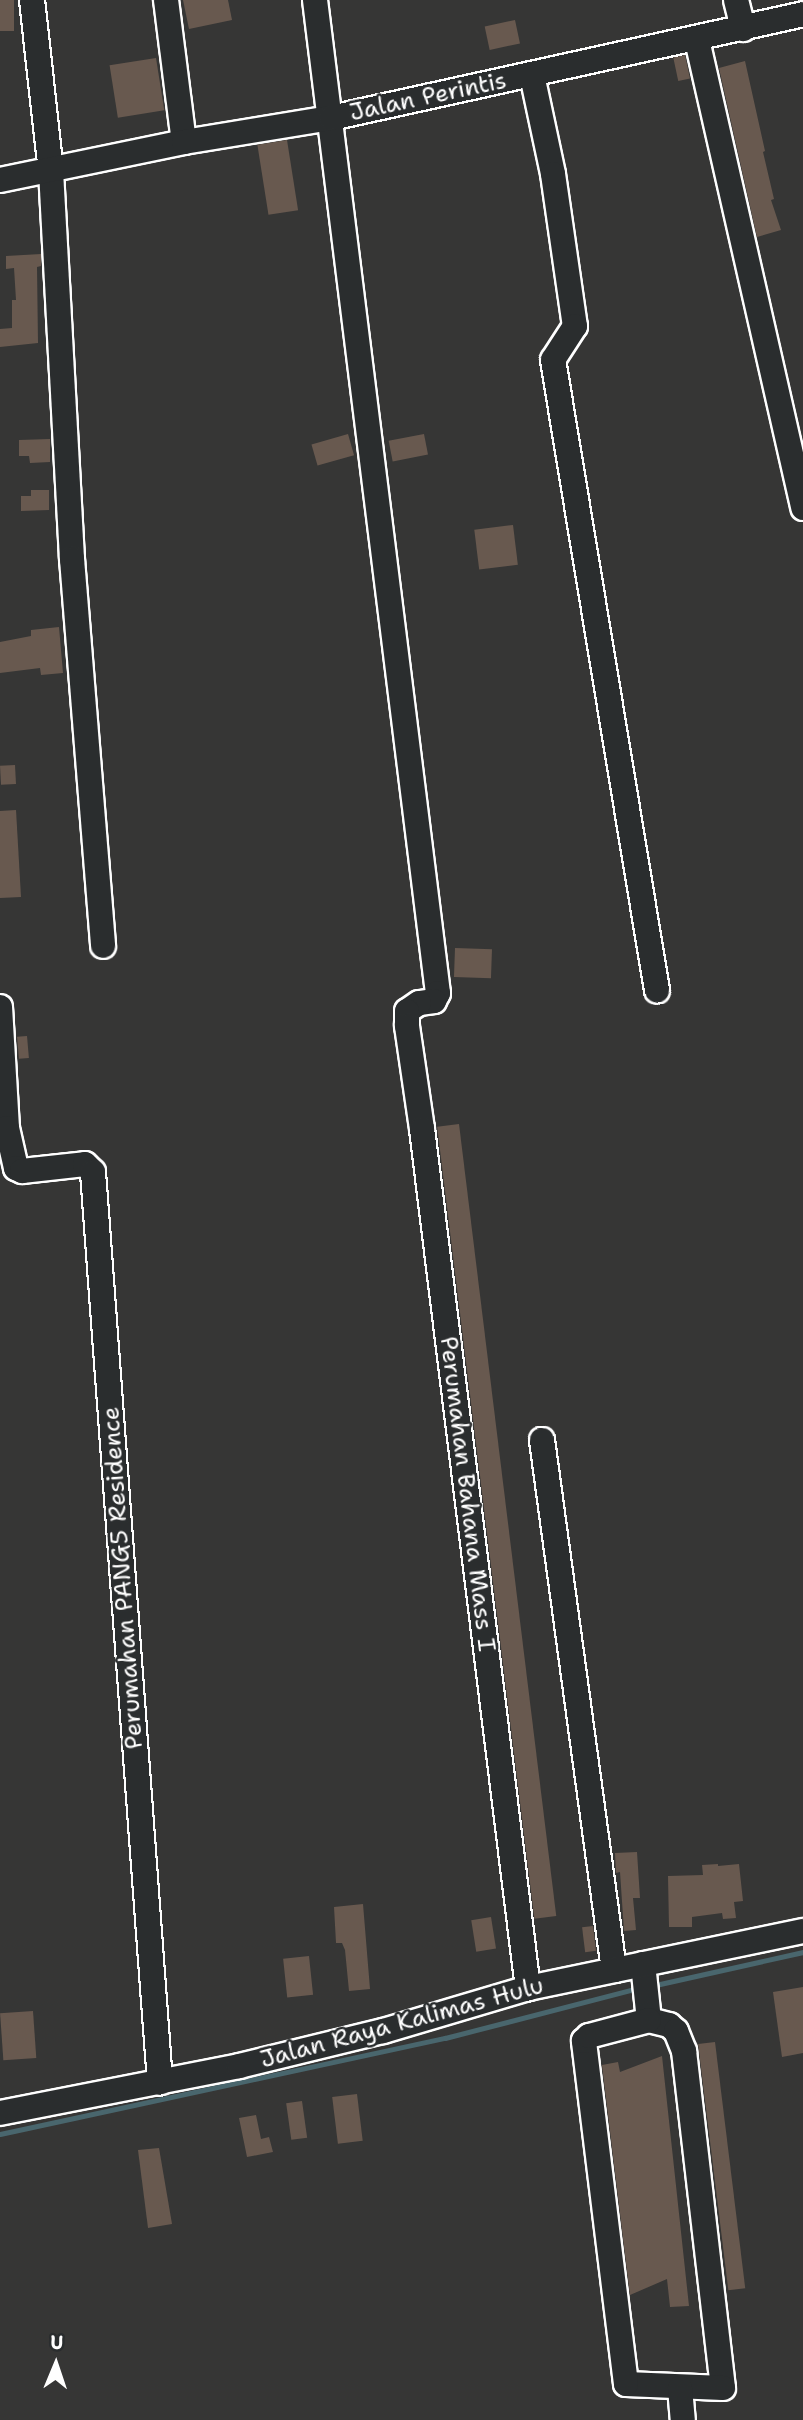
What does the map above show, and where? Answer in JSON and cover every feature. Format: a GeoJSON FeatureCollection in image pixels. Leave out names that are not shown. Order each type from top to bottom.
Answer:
{"type":"FeatureCollection","features":[{"type":"Feature","properties":{"kind":"street"},"geometry":{"type":"LineString","coordinates":[[32,0],[51,171],[69,517],[103,946]]}},
{"type":"Feature","properties":{"kind":"street"},"geometry":{"type":"LineString","coordinates":[[166,0],[184,142]]}},
{"type":"Feature","properties":{"kind":"street"},"geometry":{"type":"LineString","coordinates":[[315,0],[331,118]]}},
{"type":"Feature","properties":{"kind":"street"},"geometry":{"type":"LineString","coordinates":[[736,0],[743,29]]}},
{"type":"Feature","properties":{"kind":"street","name":"Jalan Perintis"},"geometry":{"type":"LineString","coordinates":[[0,180],[184,142],[331,118],[697,40],[803,14]]}},
{"type":"Feature","properties":{"kind":"street"},"geometry":{"type":"LineString","coordinates":[[697,40],[803,508]]}},
{"type":"Feature","properties":{"kind":"street"},"geometry":{"type":"LineString","coordinates":[[532,75],[553,174],[575,326],[553,360],[657,990]]}},
{"type":"Feature","properties":{"kind":"street","name":"Perumahan Bahana Mass I"},"geometry":{"type":"LineString","coordinates":[[331,118],[438,993],[434,1000],[415,1005],[406,1013],[407,1026],[426,1156],[528,1988]]}},
{"type":"Feature","properties":{"kind":"street","name":"Perumahan PANG5 Residence"},"geometry":{"type":"LineString","coordinates":[[0,1007],[7,1128],[15,1151],[13,1161],[16,1168],[22,1171],[85,1164],[93,1172],[160,2084]]}},
{"type":"Feature","properties":{"kind":"street"},"geometry":{"type":"LineString","coordinates":[[542,1440],[614,1970]]}},
{"type":"Feature","properties":{"kind":"street","name":"Jalan Raya Kalimas Hulu"},"geometry":{"type":"LineString","coordinates":[[0,2113],[160,2084],[383,2031],[528,1988],[614,1970],[645,1979],[803,1931]]}},
{"type":"Feature","properties":{"kind":"street"},"geometry":{"type":"LineString","coordinates":[[645,1979],[649,2020]]}},
{"type":"Feature","properties":{"kind":"street"},"geometry":{"type":"LineString","coordinates":[[649,2020],[669,2025],[676,2031],[684,2050],[723,2388],[626,2384],[584,2041],[589,2036],[649,2020]]}},
{"type":"Feature","properties":{"kind":"street"},"geometry":{"type":"LineString","coordinates":[[680,2388],[683,2420]]}},
{"type":"Feature","properties":{"kind":"building"},"geometry":{"type":"Polygon","coordinates":[[[0,0],[14,0],[14,31],[0,31],[0,0]]]}},
{"type":"Feature","properties":{"kind":"building"},"geometry":{"type":"Polygon","coordinates":[[[183,0],[228,0],[232,20],[189,29],[183,0]]]}},
{"type":"Feature","properties":{"kind":"building"},"geometry":{"type":"Polygon","coordinates":[[[515,20],[520,43],[490,50],[485,26],[515,20]]]}},
{"type":"Feature","properties":{"kind":"building"},"geometry":{"type":"Polygon","coordinates":[[[685,55],[690,78],[678,81],[673,57],[685,55]]]}},
{"type":"Feature","properties":{"kind":"building"},"geometry":{"type":"Polygon","coordinates":[[[156,58],[164,110],[118,118],[110,65],[156,58]]]}},
{"type":"Feature","properties":{"kind":"building"},"geometry":{"type":"Polygon","coordinates":[[[745,61],[774,199],[771,200],[781,230],[757,237],[719,68],[745,61]]]}},
{"type":"Feature","properties":{"kind":"building"},"geometry":{"type":"Polygon","coordinates":[[[287,140],[298,210],[268,215],[257,145],[287,140]]]}},
{"type":"Feature","properties":{"kind":"building"},"geometry":{"type":"Polygon","coordinates":[[[41,254],[41,266],[37,267],[38,343],[0,347],[0,329],[12,328],[12,300],[16,300],[14,268],[6,269],[6,256],[41,254]]]}},
{"type":"Feature","properties":{"kind":"building"},"geometry":{"type":"Polygon","coordinates":[[[348,434],[354,455],[318,466],[311,444],[348,434]]]}},
{"type":"Feature","properties":{"kind":"building"},"geometry":{"type":"Polygon","coordinates":[[[424,434],[428,455],[393,461],[389,441],[424,434]]]}},
{"type":"Feature","properties":{"kind":"building"},"geometry":{"type":"Polygon","coordinates":[[[50,439],[50,462],[30,463],[29,456],[19,456],[19,440],[50,439]]]}},
{"type":"Feature","properties":{"kind":"building"},"geometry":{"type":"Polygon","coordinates":[[[31,490],[49,490],[49,510],[21,511],[21,496],[31,496],[31,490]]]}},
{"type":"Feature","properties":{"kind":"building"},"geometry":{"type":"Polygon","coordinates":[[[513,525],[518,565],[479,569],[474,530],[513,525]]]}},
{"type":"Feature","properties":{"kind":"building"},"geometry":{"type":"Polygon","coordinates":[[[59,627],[63,673],[41,675],[40,668],[0,673],[0,642],[31,636],[31,630],[59,627]]]}},
{"type":"Feature","properties":{"kind":"building"},"geometry":{"type":"Polygon","coordinates":[[[15,765],[16,784],[1,785],[0,766],[15,765]]]}},
{"type":"Feature","properties":{"kind":"building"},"geometry":{"type":"Polygon","coordinates":[[[16,810],[21,897],[0,898],[0,811],[16,810]]]}},
{"type":"Feature","properties":{"kind":"building"},"geometry":{"type":"Polygon","coordinates":[[[455,948],[492,949],[491,978],[454,977],[455,948]]]}},
{"type":"Feature","properties":{"kind":"building"},"geometry":{"type":"Polygon","coordinates":[[[27,1036],[29,1058],[19,1059],[17,1037],[27,1036]]]}},
{"type":"Feature","properties":{"kind":"building"},"geometry":{"type":"Polygon","coordinates":[[[459,1124],[556,1916],[534,1919],[437,1127],[459,1124]]]}},
{"type":"Feature","properties":{"kind":"building"},"geometry":{"type":"Polygon","coordinates":[[[637,1852],[640,1898],[633,1898],[636,1930],[624,1931],[620,1872],[616,1873],[615,1853],[637,1852]]]}},
{"type":"Feature","properties":{"kind":"building"},"geometry":{"type":"Polygon","coordinates":[[[739,1864],[743,1901],[734,1902],[736,1918],[723,1919],[722,1913],[692,1917],[692,1927],[669,1927],[668,1876],[703,1875],[702,1865],[739,1864]]]}},
{"type":"Feature","properties":{"kind":"building"},"geometry":{"type":"Polygon","coordinates":[[[363,1904],[370,1989],[349,1991],[345,1950],[342,1943],[336,1943],[334,1907],[363,1904]]]}},
{"type":"Feature","properties":{"kind":"building"},"geometry":{"type":"Polygon","coordinates":[[[491,1917],[496,1949],[476,1952],[471,1920],[491,1917]]]}},
{"type":"Feature","properties":{"kind":"building"},"geometry":{"type":"Polygon","coordinates":[[[593,1926],[596,1951],[585,1952],[582,1927],[593,1926]]]}},
{"type":"Feature","properties":{"kind":"building"},"geometry":{"type":"Polygon","coordinates":[[[309,1956],[313,1995],[287,1998],[283,1959],[309,1956]]]}},
{"type":"Feature","properties":{"kind":"building"},"geometry":{"type":"Polygon","coordinates":[[[803,1987],[803,2053],[782,2057],[773,1992],[803,1987]]]}},
{"type":"Feature","properties":{"kind":"building"},"geometry":{"type":"Polygon","coordinates":[[[33,2011],[36,2058],[3,2060],[0,2013],[33,2011]]]}},
{"type":"Feature","properties":{"kind":"building"},"geometry":{"type":"Polygon","coordinates":[[[715,2042],[745,2288],[728,2290],[698,2044],[715,2042]]]}},
{"type":"Feature","properties":{"kind":"building"},"geometry":{"type":"Polygon","coordinates":[[[662,2056],[689,2306],[670,2307],[667,2279],[630,2295],[602,2065],[618,2062],[620,2072],[662,2056]]]}},
{"type":"Feature","properties":{"kind":"building"},"geometry":{"type":"Polygon","coordinates":[[[357,2094],[363,2141],[338,2144],[332,2097],[357,2094]]]}},
{"type":"Feature","properties":{"kind":"building"},"geometry":{"type":"Polygon","coordinates":[[[302,2101],[307,2138],[291,2140],[286,2103],[302,2101]]]}},
{"type":"Feature","properties":{"kind":"building"},"geometry":{"type":"Polygon","coordinates":[[[256,2115],[261,2139],[269,2137],[273,2152],[247,2157],[239,2118],[256,2115]]]}},
{"type":"Feature","properties":{"kind":"building"},"geometry":{"type":"Polygon","coordinates":[[[159,2148],[172,2224],[148,2228],[138,2150],[159,2148]]]}},
{"type":"Feature","properties":{"kind":"waterway"},"geometry":{"type":"LineString","coordinates":[[651,1986],[803,1952]]}},
{"type":"Feature","properties":{"kind":"waterway"},"geometry":{"type":"LineString","coordinates":[[0,2134],[445,2038],[638,1988]]}}]}
